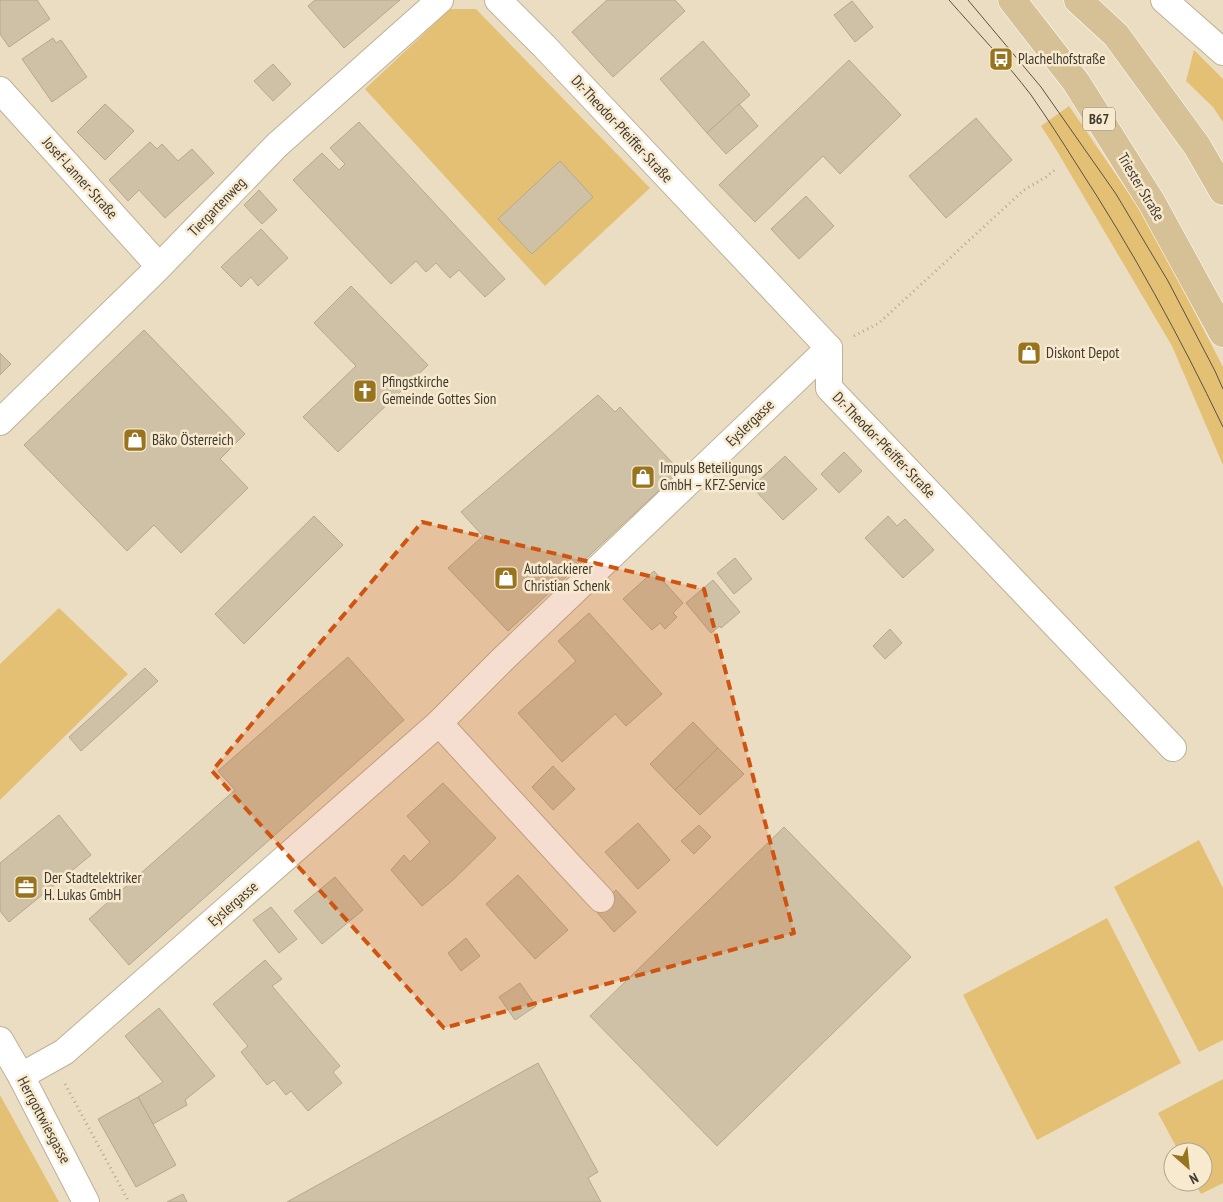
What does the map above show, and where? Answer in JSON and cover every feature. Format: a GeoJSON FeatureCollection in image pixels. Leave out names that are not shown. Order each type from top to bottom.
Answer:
{"type":"FeatureCollection","features":[{"type":"Feature","properties":{"kind":"main road","name":"Triester Straße"},"geometry":{"type":"LineString","coordinates":[[1012,0],[1076,82],[1152,203],[1223,333]]}},
{"type":"Feature","properties":{"kind":"main road"},"geometry":{"type":"LineString","coordinates":[[1078,0],[1116,34],[1197,146],[1223,191]]}},
{"type":"Feature","properties":{"kind":"street","name":"Tiergartenweg"},"geometry":{"type":"LineString","coordinates":[[0,422],[160,266],[277,145],[440,0]]}},
{"type":"Feature","properties":{"kind":"street","name":"Dr.-Theodor-Pfeiffer-Straße"},"geometry":{"type":"LineString","coordinates":[[498,0],[544,46],[829,348],[829,388],[1173,748]]}},
{"type":"Feature","properties":{"kind":"street"},"geometry":{"type":"LineString","coordinates":[[1164,0],[1223,52]]}},
{"type":"Feature","properties":{"kind":"street","name":"Josef-Lanner-Straße"},"geometry":{"type":"LineString","coordinates":[[0,90],[160,266]]}},
{"type":"Feature","properties":{"kind":"street","name":"Eyslergasse"},"geometry":{"type":"LineString","coordinates":[[21,1076],[64,1052],[439,723],[502,660],[829,348]]}},
{"type":"Feature","properties":{"kind":"street"},"geometry":{"type":"LineString","coordinates":[[439,723],[601,899]]}},
{"type":"Feature","properties":{"kind":"street","name":"Herrgottwiesgasse"},"geometry":{"type":"LineString","coordinates":[[0,1040],[21,1076],[86,1202]]}},
{"type":"Feature","properties":{"kind":"path"},"geometry":{"type":"LineString","coordinates":[[829,348],[879,322],[1024,190],[1057,168]]}},
{"type":"Feature","properties":{"kind":"path"},"geometry":{"type":"LineString","coordinates":[[62,1078],[129,1202]]}},
{"type":"Feature","properties":{"kind":"highlighted area"},"geometry":{"type":"Polygon","coordinates":[[[422,522],[704,589],[794,933],[444,1028],[212,771],[422,522]]]}},
{"type":"Feature","properties":{"kind":"shaded area"},"geometry":{"type":"Polygon","coordinates":[[[450,9],[476,9],[650,188],[545,286],[365,89],[450,9]]]}},
{"type":"Feature","properties":{"kind":"shaded area"},"geometry":{"type":"Polygon","coordinates":[[[1194,50],[1223,79],[1223,122],[1213,107],[1186,81],[1194,50]]]}},
{"type":"Feature","properties":{"kind":"shaded area"},"geometry":{"type":"Polygon","coordinates":[[[1069,106],[1147,220],[1223,367],[1223,465],[1172,346],[1041,126],[1069,106]]]}},
{"type":"Feature","properties":{"kind":"shaded area"},"geometry":{"type":"Polygon","coordinates":[[[59,608],[128,674],[0,800],[0,664],[59,608]]]}},
{"type":"Feature","properties":{"kind":"shaded area"},"geometry":{"type":"Polygon","coordinates":[[[1199,840],[1223,888],[1223,1040],[1199,1052],[1114,887],[1199,840]]]}},
{"type":"Feature","properties":{"kind":"shaded area"},"geometry":{"type":"Polygon","coordinates":[[[1107,918],[1181,1063],[1037,1140],[963,995],[1107,918]]]}},
{"type":"Feature","properties":{"kind":"shaded area"},"geometry":{"type":"Polygon","coordinates":[[[1223,1079],[1223,1183],[1213,1188],[1213,1142],[1174,1142],[1158,1113],[1223,1079]]]}},
{"type":"Feature","properties":{"kind":"shaded area"},"geometry":{"type":"Polygon","coordinates":[[[0,1095],[59,1202],[0,1202],[0,1095]]]}},
{"type":"Feature","properties":{"kind":"building"},"geometry":{"type":"Polygon","coordinates":[[[0,0],[37,0],[50,19],[9,47],[0,34],[0,0]]]}},
{"type":"Feature","properties":{"kind":"building"},"geometry":{"type":"Polygon","coordinates":[[[315,0],[400,0],[344,48],[308,6],[315,0]]]}},
{"type":"Feature","properties":{"kind":"building"},"geometry":{"type":"Polygon","coordinates":[[[607,0],[675,0],[685,11],[613,77],[572,32],[607,0]]]}},
{"type":"Feature","properties":{"kind":"building"},"geometry":{"type":"Polygon","coordinates":[[[852,1],[873,27],[855,42],[834,15],[852,1]]]}},
{"type":"Feature","properties":{"kind":"building"},"geometry":{"type":"Polygon","coordinates":[[[53,38],[56,43],[61,40],[87,77],[52,102],[22,59],[53,38]]]}},
{"type":"Feature","properties":{"kind":"building"},"geometry":{"type":"Polygon","coordinates":[[[703,41],[750,95],[707,133],[660,79],[703,41]]]}},
{"type":"Feature","properties":{"kind":"building"},"geometry":{"type":"Polygon","coordinates":[[[849,60],[901,115],[840,174],[823,156],[755,222],[719,185],[849,60]]]}},
{"type":"Feature","properties":{"kind":"building"},"geometry":{"type":"Polygon","coordinates":[[[273,64],[291,84],[273,101],[254,81],[273,64]]]}},
{"type":"Feature","properties":{"kind":"building"},"geometry":{"type":"Polygon","coordinates":[[[105,104],[134,131],[105,160],[77,132],[105,104]]]}},
{"type":"Feature","properties":{"kind":"building"},"geometry":{"type":"Polygon","coordinates":[[[739,104],[758,126],[726,154],[707,133],[739,104]]]}},
{"type":"Feature","properties":{"kind":"building"},"geometry":{"type":"Polygon","coordinates":[[[976,118],[1012,160],[946,218],[909,176],[976,118]]]}},
{"type":"Feature","properties":{"kind":"building"},"geometry":{"type":"Polygon","coordinates":[[[359,122],[505,279],[485,297],[459,270],[450,278],[436,263],[426,272],[416,261],[391,284],[293,180],[322,153],[339,170],[345,164],[330,148],[359,122]]]}},
{"type":"Feature","properties":{"kind":"building"},"geometry":{"type":"Polygon","coordinates":[[[150,142],[157,149],[162,144],[178,161],[192,149],[214,173],[165,218],[139,190],[128,201],[109,180],[150,142]]]}},
{"type":"Feature","properties":{"kind":"building"},"geometry":{"type":"Polygon","coordinates":[[[560,161],[593,197],[532,254],[498,219],[560,161]]]}},
{"type":"Feature","properties":{"kind":"building"},"geometry":{"type":"Polygon","coordinates":[[[259,190],[277,210],[262,224],[244,205],[259,190]]]}},
{"type":"Feature","properties":{"kind":"building"},"geometry":{"type":"Polygon","coordinates":[[[806,196],[834,226],[799,259],[771,229],[806,196]]]}},
{"type":"Feature","properties":{"kind":"building"},"geometry":{"type":"Polygon","coordinates":[[[261,229],[288,258],[258,286],[251,277],[241,287],[221,267],[261,229]]]}},
{"type":"Feature","properties":{"kind":"building","name":"Pfingstkirche Gemeinde Gottes Sion"},"geometry":{"type":"Polygon","coordinates":[[[351,286],[428,365],[338,452],[303,417],[356,366],[314,323],[351,286]]]}},
{"type":"Feature","properties":{"kind":"building","name":"Bäko Österreich"},"geometry":{"type":"Polygon","coordinates":[[[144,330],[245,434],[220,459],[248,488],[181,553],[154,525],[127,551],[24,445],[144,330]]]}},
{"type":"Feature","properties":{"kind":"building"},"geometry":{"type":"Polygon","coordinates":[[[0,353],[11,364],[0,375],[0,353]]]}},
{"type":"Feature","properties":{"kind":"building"},"geometry":{"type":"Polygon","coordinates":[[[598,395],[615,412],[620,407],[680,471],[508,631],[448,568],[483,536],[461,512],[598,395]]]}},
{"type":"Feature","properties":{"kind":"building"},"geometry":{"type":"Polygon","coordinates":[[[844,452],[862,471],[839,493],[821,474],[844,452]]]}},
{"type":"Feature","properties":{"kind":"building"},"geometry":{"type":"Polygon","coordinates":[[[785,456],[817,489],[783,520],[752,487],[785,456]]]}},
{"type":"Feature","properties":{"kind":"building"},"geometry":{"type":"Polygon","coordinates":[[[314,516],[343,545],[244,644],[215,614],[314,516]]]}},
{"type":"Feature","properties":{"kind":"building"},"geometry":{"type":"Polygon","coordinates":[[[888,516],[897,526],[905,519],[934,550],[903,578],[865,538],[888,516]]]}},
{"type":"Feature","properties":{"kind":"building"},"geometry":{"type":"Polygon","coordinates":[[[735,558],[752,579],[734,594],[717,573],[735,558]]]}},
{"type":"Feature","properties":{"kind":"building"},"geometry":{"type":"Polygon","coordinates":[[[654,571],[683,603],[673,613],[677,617],[665,629],[660,623],[652,630],[623,599],[654,571]]]}},
{"type":"Feature","properties":{"kind":"building"},"geometry":{"type":"Polygon","coordinates":[[[713,580],[740,612],[721,628],[720,626],[711,633],[686,603],[713,580]]]}},
{"type":"Feature","properties":{"kind":"building"},"geometry":{"type":"Polygon","coordinates":[[[589,613],[662,694],[626,726],[615,714],[562,762],[518,713],[576,661],[558,641],[589,613]]]}},
{"type":"Feature","properties":{"kind":"building"},"geometry":{"type":"Polygon","coordinates":[[[890,629],[902,643],[885,659],[873,646],[890,629]]]}},
{"type":"Feature","properties":{"kind":"building"},"geometry":{"type":"Polygon","coordinates":[[[348,657],[404,720],[129,965],[89,919],[235,790],[218,771],[348,657]]]}},
{"type":"Feature","properties":{"kind":"building"},"geometry":{"type":"Polygon","coordinates":[[[145,668],[158,681],[81,751],[69,737],[145,668]]]}},
{"type":"Feature","properties":{"kind":"building"},"geometry":{"type":"Polygon","coordinates":[[[693,722],[718,748],[675,790],[650,764],[693,722]]]}},
{"type":"Feature","properties":{"kind":"building"},"geometry":{"type":"Polygon","coordinates":[[[718,748],[744,774],[700,815],[675,790],[718,748]]]}},
{"type":"Feature","properties":{"kind":"building"},"geometry":{"type":"Polygon","coordinates":[[[553,766],[575,789],[553,810],[532,787],[553,766]]]}},
{"type":"Feature","properties":{"kind":"building"},"geometry":{"type":"Polygon","coordinates":[[[443,783],[496,838],[453,880],[422,906],[391,870],[404,855],[410,862],[430,842],[407,816],[443,783]]]}},
{"type":"Feature","properties":{"kind":"building","name":"Der Stadtelektriker H. Lukas GmbH"},"geometry":{"type":"Polygon","coordinates":[[[59,815],[91,855],[9,922],[0,911],[0,863],[59,815]]]}},
{"type":"Feature","properties":{"kind":"building"},"geometry":{"type":"Polygon","coordinates":[[[638,823],[670,860],[638,889],[605,852],[638,823]]]}},
{"type":"Feature","properties":{"kind":"building"},"geometry":{"type":"Polygon","coordinates":[[[699,825],[711,837],[694,854],[681,841],[699,825]]]}},
{"type":"Feature","properties":{"kind":"building"},"geometry":{"type":"Polygon","coordinates":[[[784,827],[911,957],[717,1146],[590,1016],[784,827]]]}},
{"type":"Feature","properties":{"kind":"building"},"geometry":{"type":"Polygon","coordinates":[[[518,875],[568,930],[535,959],[486,904],[518,875]]]}},
{"type":"Feature","properties":{"kind":"building"},"geometry":{"type":"Polygon","coordinates":[[[335,877],[363,910],[322,944],[294,911],[335,877]]]}},
{"type":"Feature","properties":{"kind":"building"},"geometry":{"type":"Polygon","coordinates":[[[616,890],[636,912],[614,932],[595,910],[616,890]]]}},
{"type":"Feature","properties":{"kind":"building"},"geometry":{"type":"Polygon","coordinates":[[[271,907],[297,939],[279,953],[253,920],[271,907]]]}},
{"type":"Feature","properties":{"kind":"building"},"geometry":{"type":"Polygon","coordinates":[[[466,938],[480,956],[461,971],[448,953],[466,938]]]}},
{"type":"Feature","properties":{"kind":"building"},"geometry":{"type":"Polygon","coordinates":[[[265,960],[282,979],[272,986],[340,1066],[333,1072],[342,1083],[308,1111],[291,1091],[286,1095],[274,1080],[267,1085],[241,1052],[248,1046],[213,1004],[265,960]]]}},
{"type":"Feature","properties":{"kind":"building"},"geometry":{"type":"Polygon","coordinates":[[[520,983],[536,1006],[515,1020],[499,997],[520,983]]]}},
{"type":"Feature","properties":{"kind":"building"},"geometry":{"type":"Polygon","coordinates":[[[159,1008],[215,1076],[185,1100],[187,1105],[153,1124],[138,1097],[163,1082],[125,1036],[159,1008]]]}},
{"type":"Feature","properties":{"kind":"building"},"geometry":{"type":"Polygon","coordinates":[[[538,1063],[598,1172],[588,1178],[601,1202],[287,1202],[538,1063]]]}},
{"type":"Feature","properties":{"kind":"building"},"geometry":{"type":"Polygon","coordinates":[[[138,1097],[176,1165],[136,1187],[98,1119],[138,1097]]]}},
{"type":"Feature","properties":{"kind":"building"},"geometry":{"type":"Polygon","coordinates":[[[183,1194],[187,1202],[167,1202],[183,1194]]]}},
{"type":"Feature","properties":{"kind":"tram line"},"geometry":{"type":"LineString","coordinates":[[949,0],[1021,83],[1066,147],[1117,229],[1154,294],[1190,360],[1223,427]]}},
{"type":"Feature","properties":{"kind":"tram line"},"geometry":{"type":"LineString","coordinates":[[968,0],[1041,87],[1116,194],[1168,281],[1223,389]]}},
{"type":"Feature","properties":{"kind":"place","name":"Plachelhofstraße"},"geometry":{"type":"Point","coordinates":[1001,59]}},
{"type":"Feature","properties":{"kind":"place","name":"Diskont Depot"},"geometry":{"type":"Point","coordinates":[1029,353]}},
{"type":"Feature","properties":{"kind":"place","name":"Pfingstkirche Gemeinde Gottes Sion"},"geometry":{"type":"Point","coordinates":[365,391]}},
{"type":"Feature","properties":{"kind":"place","name":"Bäko Österreich"},"geometry":{"type":"Point","coordinates":[135,440]}},
{"type":"Feature","properties":{"kind":"place","name":"Impuls Beteiligungs GmbH – KFZ-Service"},"geometry":{"type":"Point","coordinates":[643,477]}},
{"type":"Feature","properties":{"kind":"place","name":"Autolackierer Christian Schenk"},"geometry":{"type":"Point","coordinates":[506,578]}},
{"type":"Feature","properties":{"kind":"place","name":"Der Stadtelektriker H. Lukas GmbH"},"geometry":{"type":"Point","coordinates":[26,887]}}]}
